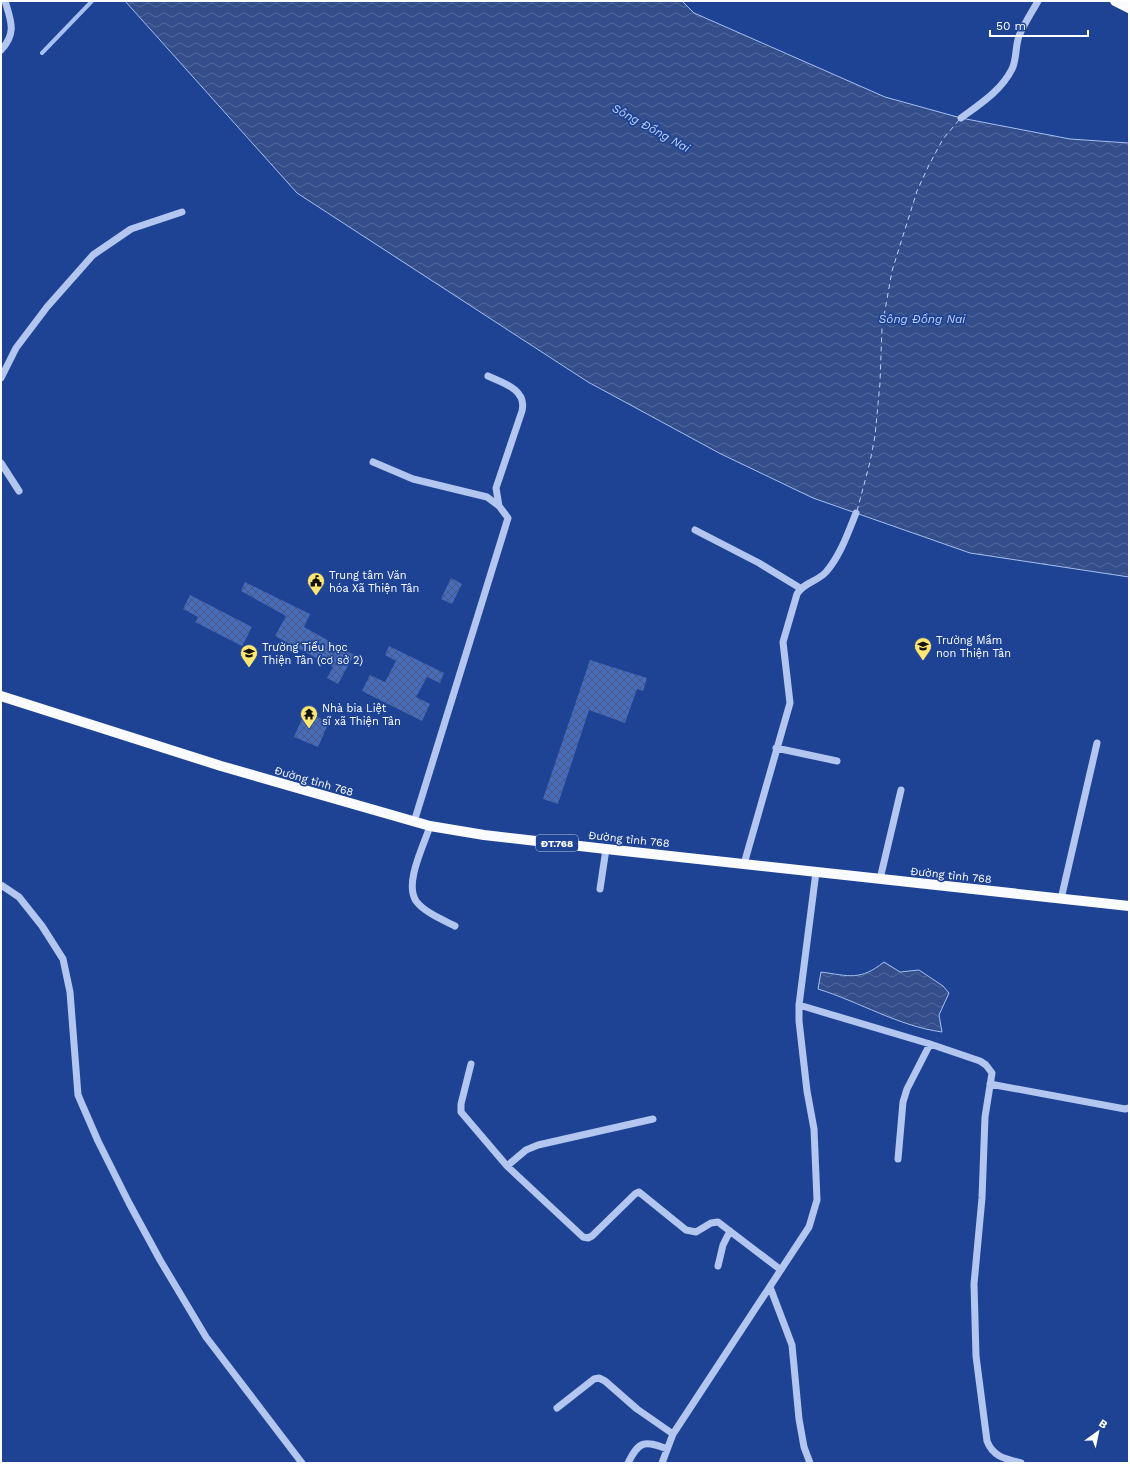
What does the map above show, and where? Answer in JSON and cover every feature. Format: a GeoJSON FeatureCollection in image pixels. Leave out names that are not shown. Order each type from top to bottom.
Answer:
{"type":"FeatureCollection","features":[{"type":"Feature","properties":{"kind":"main road"},"geometry":{"type":"LineString","coordinates":[[1115,1],[1129,8]]}},
{"type":"Feature","properties":{"kind":"main road","name":"Đường tỉnh 768"},"geometry":{"type":"LineString","coordinates":[[1,696],[221,766],[430,826],[606,849],[1129,906]]}},
{"type":"Feature","properties":{"kind":"street"},"geometry":{"type":"LineString","coordinates":[[1,50],[12,34],[12,24],[5,1]]}},
{"type":"Feature","properties":{"kind":"street"},"geometry":{"type":"LineString","coordinates":[[961,118],[989,98],[1001,86],[1012,69],[1017,54],[1019,36],[1038,1]]}},
{"type":"Feature","properties":{"kind":"street"},"geometry":{"type":"LineString","coordinates":[[1,378],[16,348],[47,307],[93,255],[131,228],[182,212]]}},
{"type":"Feature","properties":{"kind":"street"},"geometry":{"type":"LineString","coordinates":[[488,376],[512,388],[522,395],[523,401],[522,410],[496,488],[499,506]]}},
{"type":"Feature","properties":{"kind":"street"},"geometry":{"type":"LineString","coordinates":[[373,462],[413,479],[488,498],[499,506],[508,518],[414,822]]}},
{"type":"Feature","properties":{"kind":"street"},"geometry":{"type":"LineString","coordinates":[[1,463],[19,491]]}},
{"type":"Feature","properties":{"kind":"street"},"geometry":{"type":"LineString","coordinates":[[744,864],[790,703],[783,642],[800,588],[826,572],[838,554],[856,514]]}},
{"type":"Feature","properties":{"kind":"street"},"geometry":{"type":"LineString","coordinates":[[695,530],[752,560],[800,588]]}},
{"type":"Feature","properties":{"kind":"street"},"geometry":{"type":"LineString","coordinates":[[1061,899],[1097,743]]}},
{"type":"Feature","properties":{"kind":"street"},"geometry":{"type":"LineString","coordinates":[[776,748],[836,761]]}},
{"type":"Feature","properties":{"kind":"street"},"geometry":{"type":"LineString","coordinates":[[880,879],[901,790]]}},
{"type":"Feature","properties":{"kind":"street"},"geometry":{"type":"LineString","coordinates":[[430,826],[413,874],[412,888],[416,901],[455,926]]}},
{"type":"Feature","properties":{"kind":"street"},"geometry":{"type":"LineString","coordinates":[[600,889],[606,849]]}},
{"type":"Feature","properties":{"kind":"street"},"geometry":{"type":"LineString","coordinates":[[662,1463],[673,1434],[809,1227],[817,1200],[814,1129],[805,1076],[799,1021],[799,1005],[816,872]]}},
{"type":"Feature","properties":{"kind":"street"},"geometry":{"type":"LineString","coordinates":[[1,885],[19,897],[42,926],[63,959],[70,992],[78,1095],[98,1141],[126,1196],[160,1260],[206,1337],[302,1463]]}},
{"type":"Feature","properties":{"kind":"street"},"geometry":{"type":"LineString","coordinates":[[799,1005],[930,1044],[980,1061],[986,1065],[992,1073],[985,1117],[982,1198],[974,1284],[976,1356],[987,1442],[990,1450],[997,1456],[1021,1463]]}},
{"type":"Feature","properties":{"kind":"street"},"geometry":{"type":"LineString","coordinates":[[898,1159],[903,1102],[907,1089],[930,1044]]}},
{"type":"Feature","properties":{"kind":"street"},"geometry":{"type":"LineString","coordinates":[[471,1064],[461,1104],[461,1112],[507,1166],[583,1237],[588,1238],[592,1236],[634,1194],[639,1192],[690,1232],[696,1232],[711,1223],[718,1222],[781,1270]]}},
{"type":"Feature","properties":{"kind":"street"},"geometry":{"type":"LineString","coordinates":[[990,1084],[1125,1109],[1129,1108]]}},
{"type":"Feature","properties":{"kind":"street"},"geometry":{"type":"LineString","coordinates":[[507,1166],[526,1150],[538,1145],[653,1119]]}},
{"type":"Feature","properties":{"kind":"street"},"geometry":{"type":"LineString","coordinates":[[718,1266],[723,1245],[730,1231]]}},
{"type":"Feature","properties":{"kind":"street"},"geometry":{"type":"LineString","coordinates":[[770,1287],[792,1345],[799,1420],[804,1447],[810,1463]]}},
{"type":"Feature","properties":{"kind":"street"},"geometry":{"type":"LineString","coordinates":[[557,1408],[594,1380],[599,1378],[605,1381],[637,1409],[673,1434]]}},
{"type":"Feature","properties":{"kind":"street"},"geometry":{"type":"LineString","coordinates":[[628,1463],[640,1444],[653,1444],[667,1449]]}},
{"type":"Feature","properties":{"kind":"water","name":"Sông Đồng Nai"},"geometry":{"type":"Polygon","coordinates":[[[125,1],[682,1],[694,13],[885,97],[961,118],[1070,139],[1129,143],[1129,577],[970,553],[813,498],[721,454],[588,382],[297,193],[125,1]]]}},
{"type":"Feature","properties":{"kind":"water"},"geometry":{"type":"Polygon","coordinates":[[[884,962],[900,972],[919,970],[943,986],[949,993],[939,1015],[942,1032],[910,1025],[818,989],[821,972],[847,976],[861,975],[876,968],[884,962]]]}},
{"type":"Feature","properties":{"kind":"building"},"geometry":{"type":"Polygon","coordinates":[[[451,578],[462,584],[452,604],[441,599],[451,578]]]}},
{"type":"Feature","properties":{"kind":"building"},"geometry":{"type":"Polygon","coordinates":[[[245,582],[310,614],[304,627],[354,655],[338,684],[327,678],[333,667],[275,636],[286,616],[241,591],[245,582]]]}},
{"type":"Feature","properties":{"kind":"building"},"geometry":{"type":"Polygon","coordinates":[[[190,595],[252,627],[242,646],[195,622],[198,617],[183,609],[190,595]]]}},
{"type":"Feature","properties":{"kind":"building"},"geometry":{"type":"Polygon","coordinates":[[[389,646],[444,673],[440,683],[427,677],[416,697],[430,704],[422,721],[362,691],[370,675],[385,682],[396,661],[385,655],[389,646]]]}},
{"type":"Feature","properties":{"kind":"building"},"geometry":{"type":"Polygon","coordinates":[[[590,660],[647,678],[643,691],[637,689],[625,723],[589,710],[558,804],[543,799],[590,660]]]}},
{"type":"Feature","properties":{"kind":"building"},"geometry":{"type":"Polygon","coordinates":[[[305,712],[329,722],[318,747],[294,737],[305,712]]]}},
{"type":"Feature","properties":{"kind":"waterway"},"geometry":{"type":"LineString","coordinates":[[42,53],[92,1]]}},
{"type":"Feature","properties":{"kind":"ferry route"},"geometry":{"type":"LineString","coordinates":[[857,511],[870,462],[875,436],[880,383],[882,327],[892,271],[917,191],[943,139],[959,120]]}},
{"type":"Feature","properties":{"kind":"place","name":"Trung tâm Văn hóa Xã Thiện Tân"},"geometry":{"type":"Point","coordinates":[316,596]}},
{"type":"Feature","properties":{"kind":"place","name":"Trường Mầm non Thiện Tân"},"geometry":{"type":"Point","coordinates":[923,661]}},
{"type":"Feature","properties":{"kind":"place","name":"Trường Tiểu học Thiện Tân (cơ sở 2)"},"geometry":{"type":"Point","coordinates":[249,668]}},
{"type":"Feature","properties":{"kind":"place","name":"Nhà bia Liệt sĩ xã Thiện Tân"},"geometry":{"type":"Point","coordinates":[309,729]}}]}
